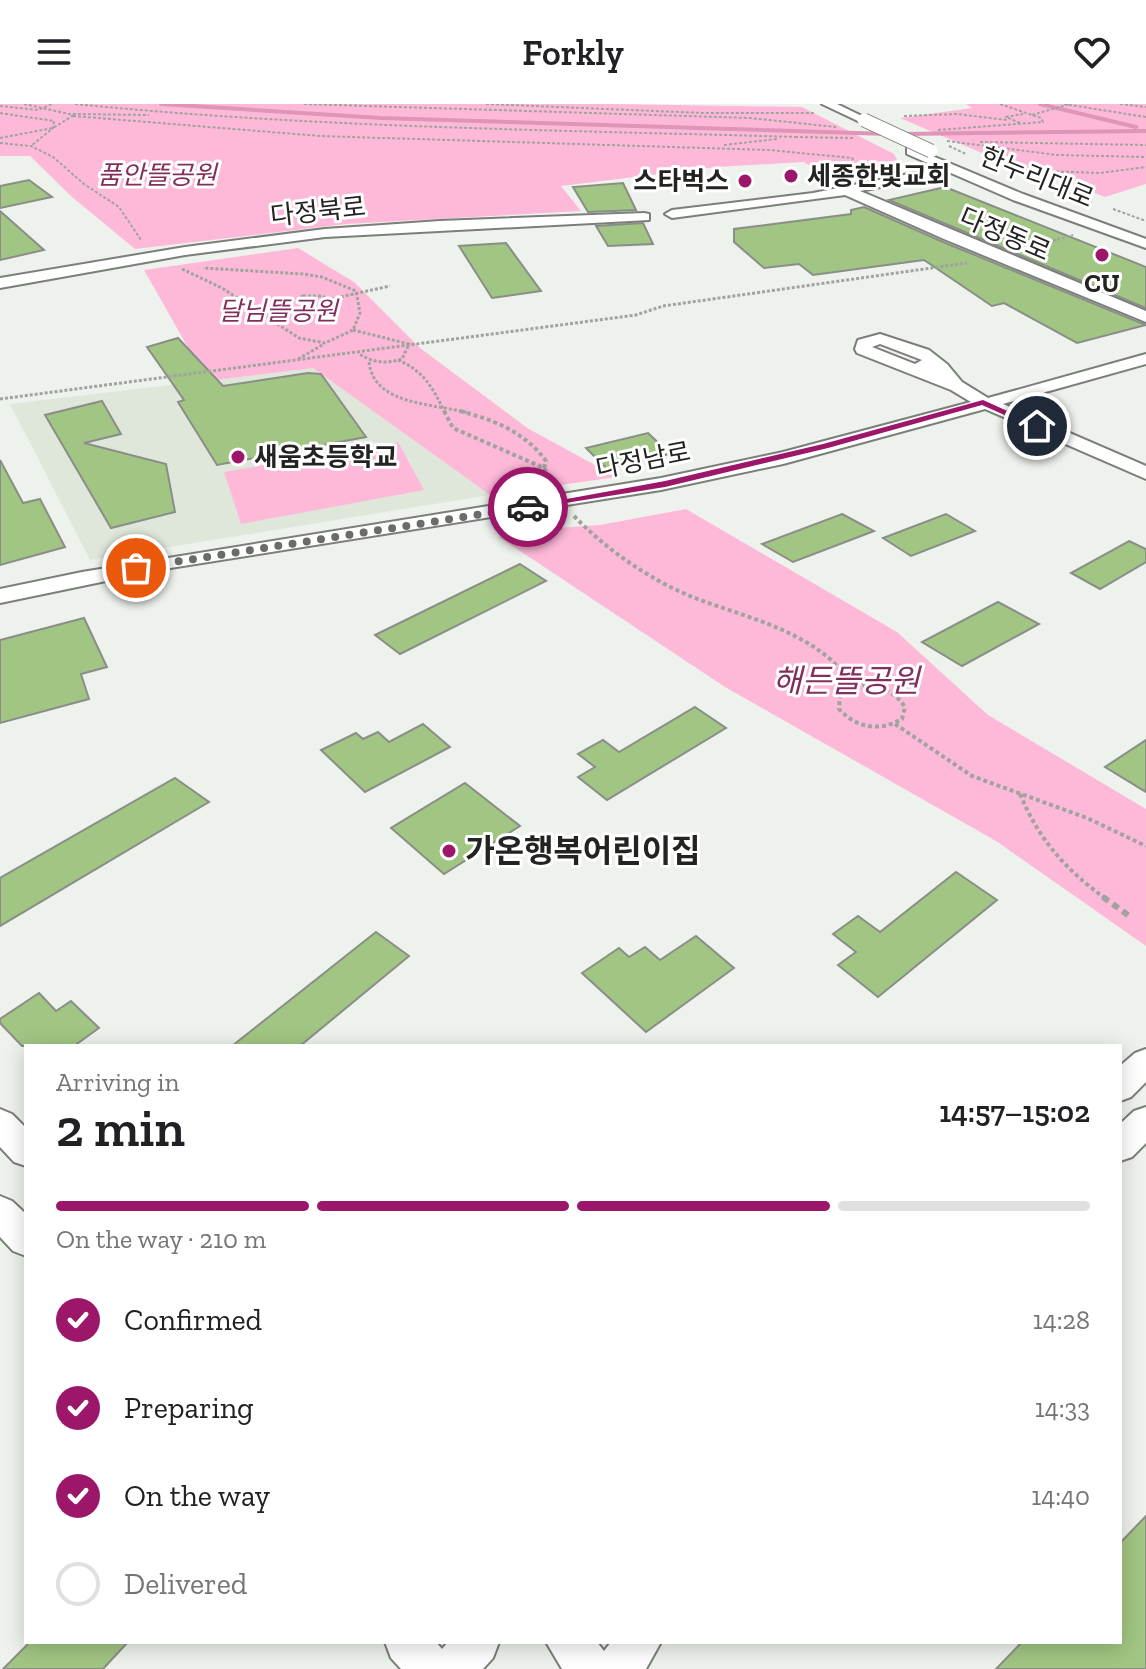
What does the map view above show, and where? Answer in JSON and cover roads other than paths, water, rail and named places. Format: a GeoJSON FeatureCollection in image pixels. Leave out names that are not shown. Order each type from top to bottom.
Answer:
{"type":"FeatureCollection","features":[{"type":"Feature","properties":{"kind":"street"},"geometry":{"type":"LineString","coordinates":[[828,104],[1011,187],[1146,236]]}},
{"type":"Feature","properties":{"kind":"street","name":"한누리대로"},"geometry":{"type":"LineString","coordinates":[[855,104],[1009,174]]}},
{"type":"Feature","properties":{"kind":"street","name":"한누리대로"},"geometry":{"type":"LineString","coordinates":[[814,108],[952,169],[1146,244]]}},
{"type":"Feature","properties":{"kind":"street"},"geometry":{"type":"LineString","coordinates":[[854,186],[952,169]]}},
{"type":"Feature","properties":{"kind":"street","name":"다정북로"},"geometry":{"type":"LineString","coordinates":[[0,283],[171,253],[296,237],[454,224],[644,217],[657,211],[672,214],[854,186]]}},
{"type":"Feature","properties":{"kind":"street","name":"다정동로"},"geometry":{"type":"LineString","coordinates":[[854,186],[949,236],[1146,317]]}},
{"type":"Feature","properties":{"kind":"street","name":"한누리대로"},"geometry":{"type":"LineString","coordinates":[[1075,202],[1146,229]]}},
{"type":"Feature","properties":{"kind":"street"},"geometry":{"type":"LineString","coordinates":[[880,339],[907,345],[946,368],[956,386],[868,353],[862,346],[880,339]]}},
{"type":"Feature","properties":{"kind":"street","name":"다정남로"},"geometry":{"type":"LineString","coordinates":[[0,596],[202,555],[665,484],[825,446],[1146,359]]}},
{"type":"Feature","properties":{"kind":"street"},"geometry":{"type":"LineString","coordinates":[[922,365],[983,402],[1146,473]]}},
{"type":"Feature","properties":{"kind":"street"},"geometry":{"type":"LineString","coordinates":[[1122,1085],[1146,1062]]}},
{"type":"Feature","properties":{"kind":"street"},"geometry":{"type":"LineString","coordinates":[[1122,1144],[1146,1121]]}},
{"type":"Feature","properties":{"kind":"street"},"geometry":{"type":"LineString","coordinates":[[0,1124],[24,1149]]}},
{"type":"Feature","properties":{"kind":"street"},"geometry":{"type":"LineString","coordinates":[[0,1212],[24,1237]]}},
{"type":"Feature","properties":{"kind":"street"},"geometry":{"type":"LineString","coordinates":[[409,1644],[430,1669]]}},
{"type":"Feature","properties":{"kind":"street"},"geometry":{"type":"LineString","coordinates":[[454,1669],[475,1644]]}},
{"type":"Feature","properties":{"kind":"street"},"geometry":{"type":"LineString","coordinates":[[570,1644],[590,1669]]}},
{"type":"Feature","properties":{"kind":"street"},"geometry":{"type":"LineString","coordinates":[[618,1669],[637,1644]]}},
{"type":"Feature","properties":{"kind":"waterway"},"geometry":{"type":"LineString","coordinates":[[161,104],[381,118],[888,134]]}},
{"type":"Feature","properties":{"kind":"waterway"},"geometry":{"type":"LineString","coordinates":[[1040,104],[1136,127]]}},
{"type":"Feature","properties":{"kind":"waterway"},"geometry":{"type":"LineString","coordinates":[[901,134],[1146,131]]}},
{"type":"Feature","properties":{"kind":"place","name":"세종한빛교회"},"geometry":{"type":"Point","coordinates":[791,176]}},
{"type":"Feature","properties":{"kind":"place","name":"스타벅스"},"geometry":{"type":"Point","coordinates":[745,181]}},
{"type":"Feature","properties":{"kind":"place","name":"CU"},"geometry":{"type":"Point","coordinates":[1102,255]}},
{"type":"Feature","properties":{"kind":"place","name":"새움초등학교"},"geometry":{"type":"Point","coordinates":[238,457]}},
{"type":"Feature","properties":{"kind":"place","name":"가온행복어린이집"},"geometry":{"type":"Point","coordinates":[449,851]}},
{"type":"Feature","properties":{"kind":"park label","name":"품안뜰공원"},"geometry":{"type":"Point","coordinates":[157,175]}},
{"type":"Feature","properties":{"kind":"park label","name":"달님뜰공원"},"geometry":{"type":"Point","coordinates":[278,311]}},
{"type":"Feature","properties":{"kind":"park label","name":"해든뜰공원"},"geometry":{"type":"Point","coordinates":[846,681]}}]}
